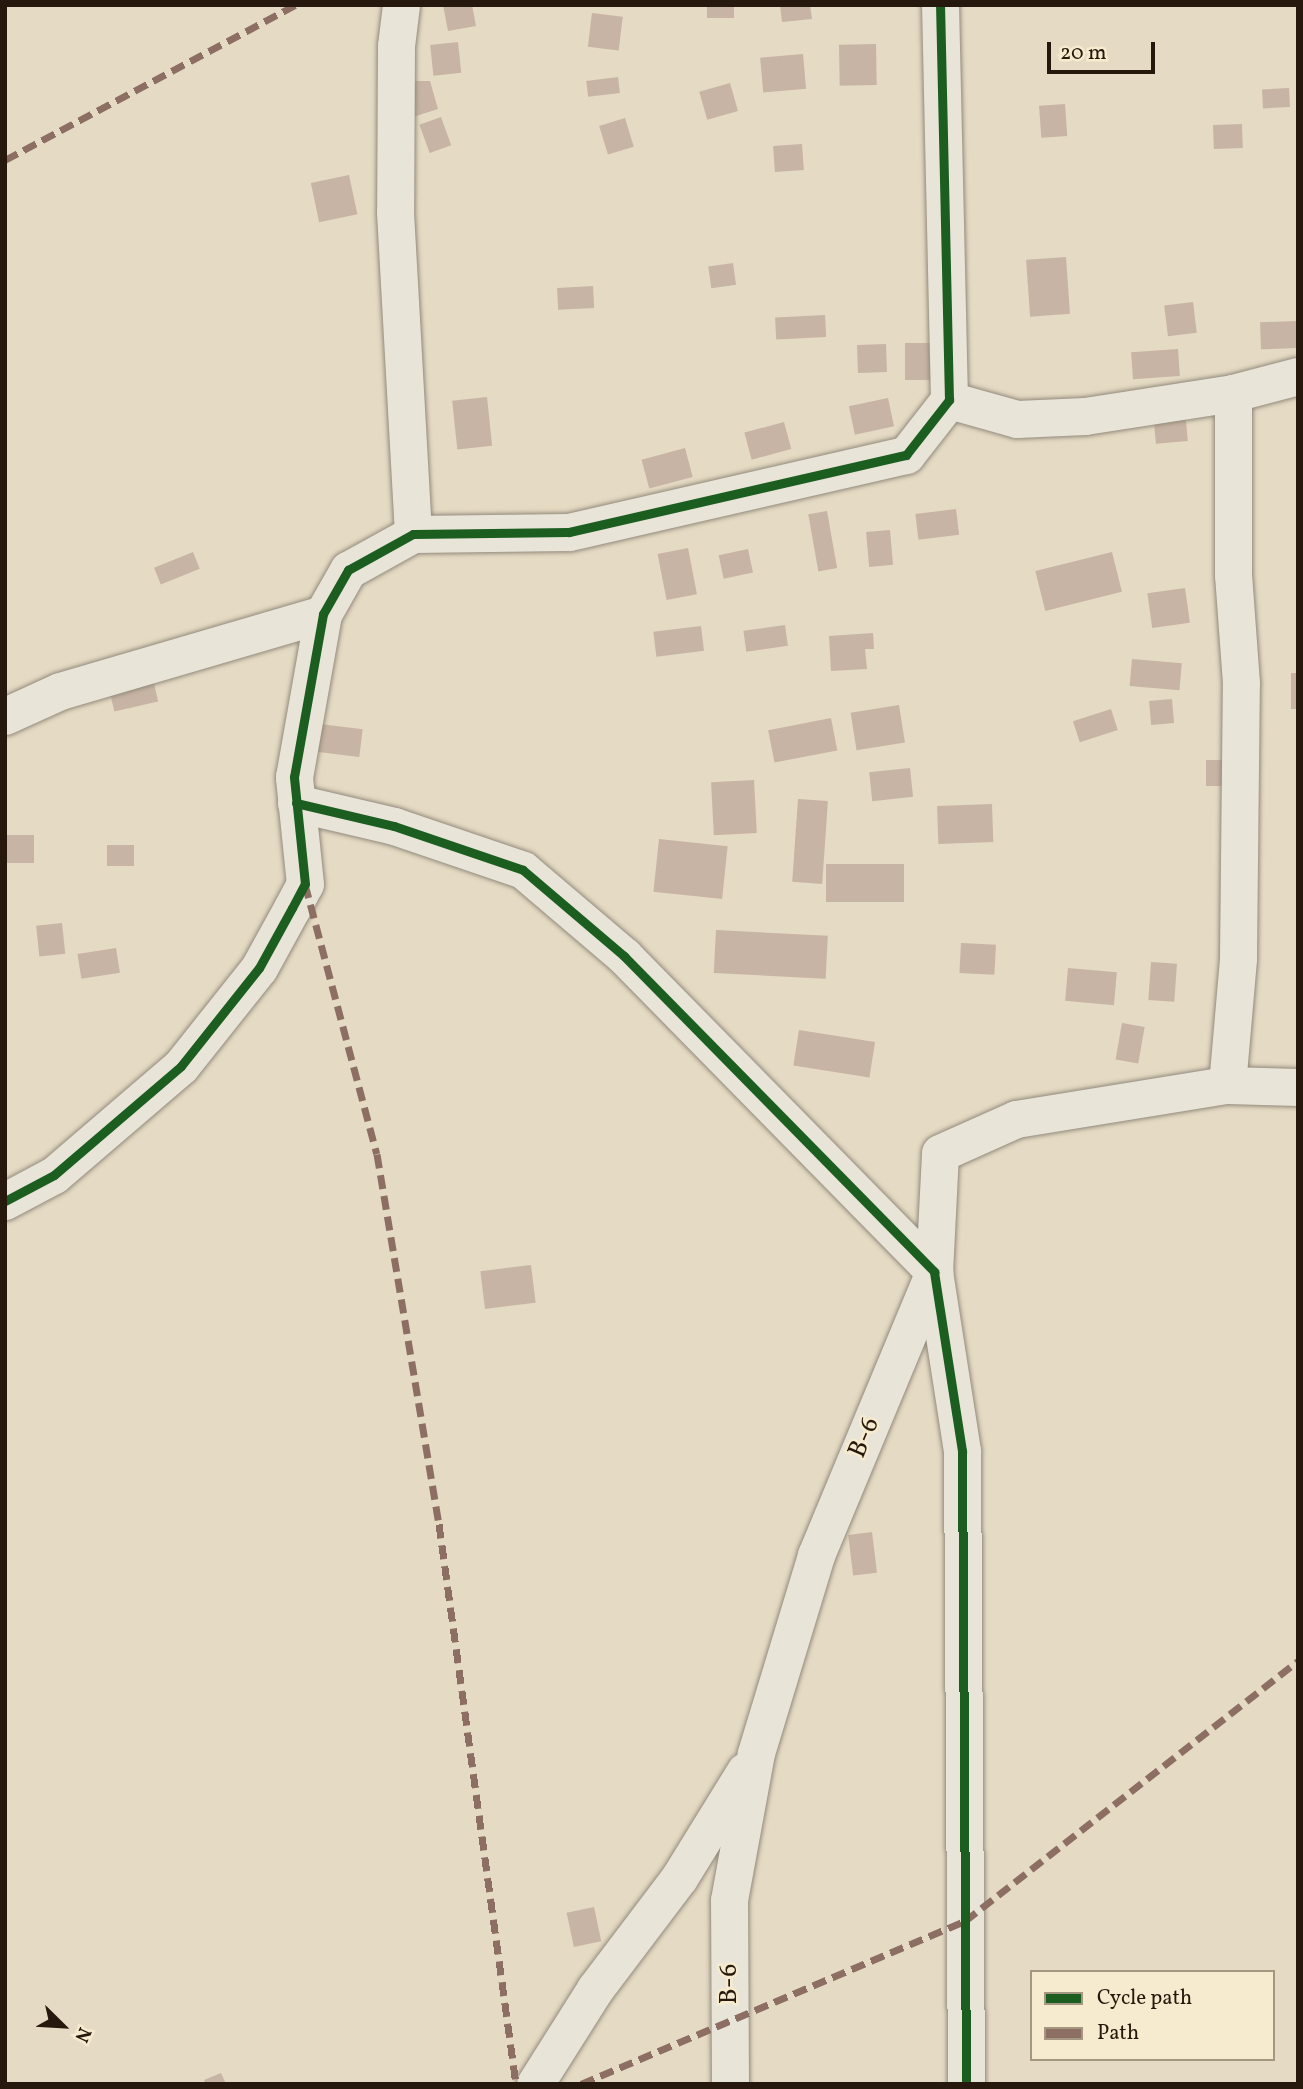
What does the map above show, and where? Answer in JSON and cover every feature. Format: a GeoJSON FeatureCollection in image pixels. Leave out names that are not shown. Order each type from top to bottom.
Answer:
{"type":"FeatureCollection","features":[{"type":"Feature","properties":{"kind":"street"},"geometry":{"type":"LineString","coordinates":[[401,5],[396,46],[395,212],[413,534]]}},
{"type":"Feature","properties":{"kind":"street"},"geometry":{"type":"LineString","coordinates":[[5,1201],[54,1175],[181,1066],[258,968],[304,884],[294,777],[323,614],[348,570],[413,534],[569,532],[668,512],[765,484],[906,455],[949,400],[940,5]]}},
{"type":"Feature","properties":{"kind":"street"},"geometry":{"type":"LineString","coordinates":[[949,400],[1017,419],[1085,416],[1233,393],[1298,376]]}},
{"type":"Feature","properties":{"kind":"street"},"geometry":{"type":"LineString","coordinates":[[1227,1085],[1238,958],[1241,724],[1233,575],[1233,393]]}},
{"type":"Feature","properties":{"kind":"street"},"geometry":{"type":"LineString","coordinates":[[5,716],[60,691],[323,614]]}},
{"type":"Feature","properties":{"kind":"street"},"geometry":{"type":"LineString","coordinates":[[296,803],[394,826],[523,870],[624,956],[934,1272],[962,1451],[966,2084]]}},
{"type":"Feature","properties":{"kind":"street","name":"B-6"},"geometry":{"type":"LineString","coordinates":[[730,2084],[729,1900],[756,1753],[816,1555],[934,1272],[940,1153],[1016,1119],[1227,1085],[1298,1087]]}},
{"type":"Feature","properties":{"kind":"street"},"geometry":{"type":"LineString","coordinates":[[536,2084],[595,1989],[679,1878],[756,1753]]}},
{"type":"Feature","properties":{"kind":"building"},"geometry":{"type":"Polygon","coordinates":[[[443,5],[472,5],[476,26],[448,31],[443,5]]]}},
{"type":"Feature","properties":{"kind":"building"},"geometry":{"type":"Polygon","coordinates":[[[707,5],[734,5],[734,18],[707,18],[707,5]]]}},
{"type":"Feature","properties":{"kind":"building"},"geometry":{"type":"Polygon","coordinates":[[[780,5],[810,5],[812,19],[782,22],[780,5]]]}},
{"type":"Feature","properties":{"kind":"building"},"geometry":{"type":"Polygon","coordinates":[[[592,13],[623,17],[619,51],[588,47],[592,13]]]}},
{"type":"Feature","properties":{"kind":"building"},"geometry":{"type":"Polygon","coordinates":[[[458,42],[461,73],[433,76],[430,45],[458,42]]]}},
{"type":"Feature","properties":{"kind":"building"},"geometry":{"type":"Polygon","coordinates":[[[876,44],[877,85],[840,86],[839,45],[876,44]]]}},
{"type":"Feature","properties":{"kind":"building"},"geometry":{"type":"Polygon","coordinates":[[[803,54],[806,89],[763,93],[760,58],[803,54]]]}},
{"type":"Feature","properties":{"kind":"building"},"geometry":{"type":"Polygon","coordinates":[[[618,77],[620,93],[588,97],[586,81],[618,77]]]}},
{"type":"Feature","properties":{"kind":"building"},"geometry":{"type":"Polygon","coordinates":[[[414,81],[430,81],[438,109],[413,117],[414,81]]]}},
{"type":"Feature","properties":{"kind":"building"},"geometry":{"type":"Polygon","coordinates":[[[730,83],[738,111],[707,120],[699,92],[730,83]]]}},
{"type":"Feature","properties":{"kind":"building"},"geometry":{"type":"Polygon","coordinates":[[[1289,88],[1290,107],[1263,108],[1262,89],[1289,88]]]}},
{"type":"Feature","properties":{"kind":"building"},"geometry":{"type":"Polygon","coordinates":[[[1065,104],[1067,136],[1041,138],[1039,106],[1065,104]]]}},
{"type":"Feature","properties":{"kind":"building"},"geometry":{"type":"Polygon","coordinates":[[[441,117],[451,145],[430,153],[419,125],[441,117]]]}},
{"type":"Feature","properties":{"kind":"building"},"geometry":{"type":"Polygon","coordinates":[[[625,118],[634,147],[608,155],[599,126],[625,118]]]}},
{"type":"Feature","properties":{"kind":"building"},"geometry":{"type":"Polygon","coordinates":[[[1242,124],[1243,148],[1214,149],[1213,125],[1242,124]]]}},
{"type":"Feature","properties":{"kind":"building"},"geometry":{"type":"Polygon","coordinates":[[[802,144],[804,170],[775,172],[773,146],[802,144]]]}},
{"type":"Feature","properties":{"kind":"building"},"geometry":{"type":"Polygon","coordinates":[[[349,175],[357,214],[319,222],[311,183],[349,175]]]}},
{"type":"Feature","properties":{"kind":"building"},"geometry":{"type":"Polygon","coordinates":[[[1066,257],[1070,314],[1030,317],[1026,260],[1066,257]]]}},
{"type":"Feature","properties":{"kind":"building"},"geometry":{"type":"Polygon","coordinates":[[[733,263],[736,285],[711,288],[708,266],[733,263]]]}},
{"type":"Feature","properties":{"kind":"building"},"geometry":{"type":"Polygon","coordinates":[[[593,286],[594,308],[558,310],[557,288],[593,286]]]}},
{"type":"Feature","properties":{"kind":"building"},"geometry":{"type":"Polygon","coordinates":[[[1193,302],[1197,333],[1168,336],[1164,306],[1193,302]]]}},
{"type":"Feature","properties":{"kind":"building"},"geometry":{"type":"Polygon","coordinates":[[[825,315],[826,337],[776,340],[775,318],[825,315]]]}},
{"type":"Feature","properties":{"kind":"building"},"geometry":{"type":"Polygon","coordinates":[[[1297,321],[1298,348],[1261,349],[1260,322],[1297,321]]]}},
{"type":"Feature","properties":{"kind":"building"},"geometry":{"type":"Polygon","coordinates":[[[905,343],[933,343],[933,380],[905,380],[905,343]]]}},
{"type":"Feature","properties":{"kind":"building"},"geometry":{"type":"Polygon","coordinates":[[[886,344],[887,372],[858,373],[857,345],[886,344]]]}},
{"type":"Feature","properties":{"kind":"building"},"geometry":{"type":"Polygon","coordinates":[[[1178,349],[1180,376],[1133,379],[1131,352],[1178,349]]]}},
{"type":"Feature","properties":{"kind":"building"},"geometry":{"type":"Polygon","coordinates":[[[487,397],[492,446],[457,449],[452,401],[487,397]]]}},
{"type":"Feature","properties":{"kind":"building"},"geometry":{"type":"Polygon","coordinates":[[[888,398],[894,426],[855,435],[849,406],[888,398]]]}},
{"type":"Feature","properties":{"kind":"building"},"geometry":{"type":"Polygon","coordinates":[[[1185,409],[1188,441],[1156,444],[1153,412],[1185,409]]]}},
{"type":"Feature","properties":{"kind":"building"},"geometry":{"type":"Polygon","coordinates":[[[784,422],[791,449],[752,460],[744,433],[784,422]]]}},
{"type":"Feature","properties":{"kind":"building"},"geometry":{"type":"Polygon","coordinates":[[[685,448],[693,477],[649,489],[642,460],[685,448]]]}},
{"type":"Feature","properties":{"kind":"building"},"geometry":{"type":"Polygon","coordinates":[[[956,509],[959,535],[918,540],[915,514],[956,509]]]}},
{"type":"Feature","properties":{"kind":"building"},"geometry":{"type":"Polygon","coordinates":[[[827,511],[837,568],[818,571],[808,514],[827,511]]]}},
{"type":"Feature","properties":{"kind":"building"},"geometry":{"type":"Polygon","coordinates":[[[890,530],[893,565],[869,567],[866,532],[890,530]]]}},
{"type":"Feature","properties":{"kind":"building"},"geometry":{"type":"Polygon","coordinates":[[[688,548],[697,594],[667,600],[658,554],[688,548]]]}},
{"type":"Feature","properties":{"kind":"building"},"geometry":{"type":"Polygon","coordinates":[[[748,549],[753,572],[724,579],[719,555],[748,549]]]}},
{"type":"Feature","properties":{"kind":"building"},"geometry":{"type":"Polygon","coordinates":[[[193,552],[200,569],[161,584],[154,568],[193,552]]]}},
{"type":"Feature","properties":{"kind":"building"},"geometry":{"type":"Polygon","coordinates":[[[1112,552],[1122,592],[1045,611],[1035,571],[1112,552]]]}},
{"type":"Feature","properties":{"kind":"building"},"geometry":{"type":"Polygon","coordinates":[[[1185,588],[1190,623],[1152,628],[1147,593],[1185,588]]]}},
{"type":"Feature","properties":{"kind":"building"},"geometry":{"type":"Polygon","coordinates":[[[785,625],[788,646],[746,652],[743,631],[785,625]]]}},
{"type":"Feature","properties":{"kind":"building"},"geometry":{"type":"Polygon","coordinates":[[[701,626],[704,651],[656,657],[653,632],[701,626]]]}},
{"type":"Feature","properties":{"kind":"building"},"geometry":{"type":"Polygon","coordinates":[[[873,633],[874,649],[865,649],[867,669],[831,671],[829,636],[873,633]]]}},
{"type":"Feature","properties":{"kind":"building"},"geometry":{"type":"Polygon","coordinates":[[[1132,659],[1182,663],[1179,690],[1130,686],[1132,659]]]}},
{"type":"Feature","properties":{"kind":"building"},"geometry":{"type":"Polygon","coordinates":[[[1291,673],[1298,673],[1298,709],[1291,709],[1291,673]]]}},
{"type":"Feature","properties":{"kind":"building"},"geometry":{"type":"Polygon","coordinates":[[[153,679],[158,701],[114,712],[109,689],[153,679]]]}},
{"type":"Feature","properties":{"kind":"building"},"geometry":{"type":"Polygon","coordinates":[[[1172,699],[1174,723],[1151,725],[1149,701],[1172,699]]]}},
{"type":"Feature","properties":{"kind":"building"},"geometry":{"type":"Polygon","coordinates":[[[899,705],[905,743],[857,750],[851,713],[899,705]]]}},
{"type":"Feature","properties":{"kind":"building"},"geometry":{"type":"Polygon","coordinates":[[[1111,709],[1118,730],[1080,742],[1073,721],[1111,709]]]}},
{"type":"Feature","properties":{"kind":"building"},"geometry":{"type":"Polygon","coordinates":[[[831,718],[837,750],[774,763],[768,730],[831,718]]]}},
{"type":"Feature","properties":{"kind":"building"},"geometry":{"type":"Polygon","coordinates":[[[320,724],[363,729],[359,757],[317,752],[320,724]]]}},
{"type":"Feature","properties":{"kind":"building"},"geometry":{"type":"Polygon","coordinates":[[[1206,760],[1231,760],[1231,786],[1206,786],[1206,760]]]}},
{"type":"Feature","properties":{"kind":"building"},"geometry":{"type":"Polygon","coordinates":[[[910,768],[913,797],[872,801],[869,772],[910,768]]]}},
{"type":"Feature","properties":{"kind":"building"},"geometry":{"type":"Polygon","coordinates":[[[754,780],[757,833],[714,835],[711,782],[754,780]]]}},
{"type":"Feature","properties":{"kind":"building"},"geometry":{"type":"Polygon","coordinates":[[[798,799],[828,801],[822,884],[792,882],[798,799]]]}},
{"type":"Feature","properties":{"kind":"building"},"geometry":{"type":"Polygon","coordinates":[[[992,804],[993,842],[938,844],[937,806],[992,804]]]}},
{"type":"Feature","properties":{"kind":"building"},"geometry":{"type":"Polygon","coordinates":[[[5,835],[34,835],[34,863],[5,863],[5,835]]]}},
{"type":"Feature","properties":{"kind":"building"},"geometry":{"type":"Polygon","coordinates":[[[659,839],[728,846],[722,899],[653,892],[659,839]]]}},
{"type":"Feature","properties":{"kind":"building"},"geometry":{"type":"Polygon","coordinates":[[[107,845],[134,845],[134,866],[107,866],[107,845]]]}},
{"type":"Feature","properties":{"kind":"building"},"geometry":{"type":"Polygon","coordinates":[[[826,864],[904,864],[904,902],[826,902],[826,864]]]}},
{"type":"Feature","properties":{"kind":"building"},"geometry":{"type":"Polygon","coordinates":[[[62,923],[65,954],[39,957],[36,926],[62,923]]]}},
{"type":"Feature","properties":{"kind":"building"},"geometry":{"type":"Polygon","coordinates":[[[716,930],[828,936],[826,979],[714,973],[716,930]]]}},
{"type":"Feature","properties":{"kind":"building"},"geometry":{"type":"Polygon","coordinates":[[[961,943],[996,945],[994,975],[959,973],[961,943]]]}},
{"type":"Feature","properties":{"kind":"building"},"geometry":{"type":"Polygon","coordinates":[[[116,948],[120,973],[81,979],[77,954],[116,948]]]}},
{"type":"Feature","properties":{"kind":"building"},"geometry":{"type":"Polygon","coordinates":[[[1151,962],[1177,964],[1174,1002],[1148,1000],[1151,962]]]}},
{"type":"Feature","properties":{"kind":"building"},"geometry":{"type":"Polygon","coordinates":[[[1068,968],[1117,972],[1114,1005],[1065,1001],[1068,968]]]}},
{"type":"Feature","properties":{"kind":"building"},"geometry":{"type":"Polygon","coordinates":[[[1122,1023],[1145,1027],[1138,1063],[1116,1059],[1122,1023]]]}},
{"type":"Feature","properties":{"kind":"building"},"geometry":{"type":"Polygon","coordinates":[[[799,1030],[875,1042],[869,1078],[793,1066],[799,1030]]]}},
{"type":"Feature","properties":{"kind":"building"},"geometry":{"type":"Polygon","coordinates":[[[531,1265],[536,1303],[485,1309],[480,1271],[531,1265]]]}},
{"type":"Feature","properties":{"kind":"building"},"geometry":{"type":"Polygon","coordinates":[[[872,1532],[877,1573],[853,1576],[848,1535],[872,1532]]]}},
{"type":"Feature","properties":{"kind":"building"},"geometry":{"type":"Polygon","coordinates":[[[594,1907],[601,1941],[574,1947],[567,1913],[594,1907]]]}},
{"type":"Feature","properties":{"kind":"building"},"geometry":{"type":"Polygon","coordinates":[[[221,2073],[226,2084],[206,2084],[204,2080],[221,2073]]]}},
{"type":"Feature","properties":{"kind":"marked path"},"geometry":{"type":"LineString","coordinates":[[5,160],[295,5]]}},
{"type":"Feature","properties":{"kind":"marked path"},"geometry":{"type":"LineString","coordinates":[[305,884],[377,1154],[439,1524],[516,2084]]}},
{"type":"Feature","properties":{"kind":"marked path"},"geometry":{"type":"LineString","coordinates":[[581,2084],[965,1921],[1298,1661]]}},
{"type":"Feature","properties":{"kind":"cycle path"},"geometry":{"type":"LineString","coordinates":[[5,1201],[54,1175],[181,1066],[259,968],[292,908],[305,884],[294,777],[323,614],[348,570],[413,534],[569,532],[906,455],[949,400],[940,5]]}},
{"type":"Feature","properties":{"kind":"cycle path"},"geometry":{"type":"LineString","coordinates":[[296,803],[394,826],[523,870],[624,956],[934,1272],[962,1451],[966,2084]]}}]}
